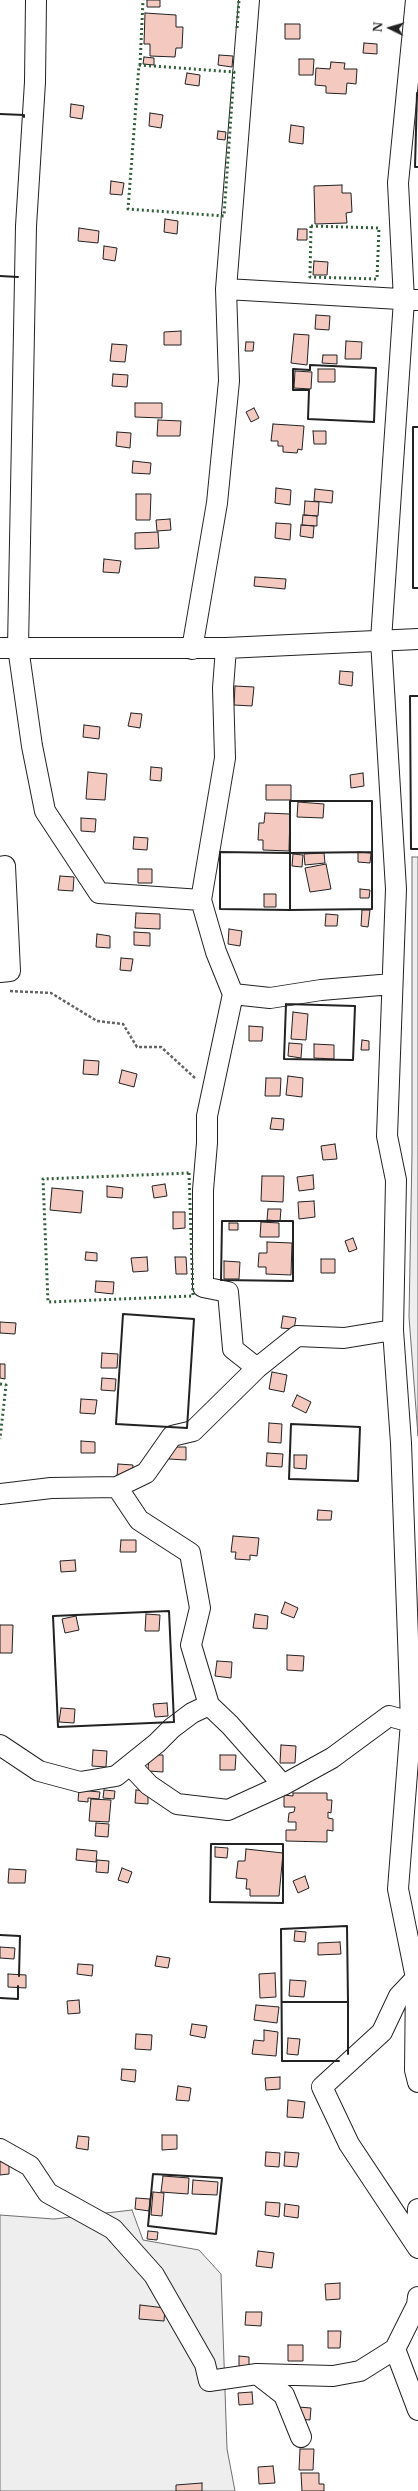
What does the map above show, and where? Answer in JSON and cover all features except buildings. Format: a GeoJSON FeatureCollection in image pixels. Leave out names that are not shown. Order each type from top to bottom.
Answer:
{"type":"FeatureCollection","features":[{"type":"Feature","properties":{"kind":"street"},"geometry":{"type":"LineString","coordinates":[[36,0],[35,82],[26,226],[9,647],[32,746],[44,811],[99,893],[201,900]]}},
{"type":"Feature","properties":{"kind":"street"},"geometry":{"type":"LineString","coordinates":[[192,648],[217,503],[229,381],[226,289],[249,0]]}},
{"type":"Feature","properties":{"kind":"street"},"geometry":{"type":"LineString","coordinates":[[416,0],[398,183],[411,300],[381,640],[396,889],[387,1136],[396,1180],[393,1330],[401,1443],[411,1722],[398,1889],[416,1978],[415,2070],[418,2082]]}},
{"type":"Feature","properties":{"kind":"street"},"geometry":{"type":"LineString","coordinates":[[226,289],[411,300]]}},
{"type":"Feature","properties":{"kind":"street"},"geometry":{"type":"LineString","coordinates":[[9,647],[226,648],[418,639]]}},
{"type":"Feature","properties":{"kind":"street"},"geometry":{"type":"LineString","coordinates":[[226,648],[223,688],[225,758],[201,900],[216,952],[233,994],[207,1116],[207,1143],[203,1190],[204,1287],[228,1292],[233,1349],[257,1368]]}},
{"type":"Feature","properties":{"kind":"street"},"geometry":{"type":"LineString","coordinates":[[0,866],[5,866],[10,971],[0,972]]}},
{"type":"Feature","properties":{"kind":"street"},"geometry":{"type":"LineString","coordinates":[[233,994],[270,998],[321,990],[392,984]]}},
{"type":"Feature","properties":{"kind":"street"},"geometry":{"type":"LineString","coordinates":[[0,1494],[51,1488],[116,1487],[146,1473],[172,1436],[193,1431],[257,1368],[297,1336],[344,1338],[393,1330]]}},
{"type":"Feature","properties":{"kind":"street"},"geometry":{"type":"LineString","coordinates":[[116,1487],[139,1520],[190,1553],[200,1608],[192,1645],[209,1705],[230,1725],[282,1785]]}},
{"type":"Feature","properties":{"kind":"street"},"geometry":{"type":"LineString","coordinates":[[0,1745],[39,1771],[80,1782],[116,1776],[177,1724],[192,1713],[209,1705]]}},
{"type":"Feature","properties":{"kind":"street"},"geometry":{"type":"LineString","coordinates":[[130,1765],[149,1785],[177,1804],[228,1810],[282,1785],[332,1758],[388,1716],[411,1722]]}},
{"type":"Feature","properties":{"kind":"street"},"geometry":{"type":"LineString","coordinates":[[416,1978],[399,1996],[382,2032],[322,2087],[349,2144],[417,2246]]}},
{"type":"Feature","properties":{"kind":"street"},"geometry":{"type":"LineString","coordinates":[[0,2149],[30,2166],[48,2193],[113,2229],[154,2275],[205,2364],[209,2381],[257,2374],[333,2376],[360,2371],[395,2349],[417,2305],[418,2297]]}},
{"type":"Feature","properties":{"kind":"street"},"geometry":{"type":"LineString","coordinates":[[417,2246],[418,2209]]}},
{"type":"Feature","properties":{"kind":"street"},"geometry":{"type":"LineString","coordinates":[[395,2349],[418,2410]]}},
{"type":"Feature","properties":{"kind":"street"},"geometry":{"type":"LineString","coordinates":[[257,2374],[284,2395],[301,2437]]}},
{"type":"Feature","properties":{"kind":"path"},"geometry":{"type":"LineString","coordinates":[[7,991],[51,993],[97,1021],[124,1024],[136,1047],[161,1047],[194,1075],[196,1082]]}},
{"type":"Feature","properties":{"kind":"shaded area"},"geometry":{"type":"Polygon","coordinates":[[[412,857],[418,857],[418,1436],[409,1317],[412,1153],[412,857]]]}},
{"type":"Feature","properties":{"kind":"shaded area"},"geometry":{"type":"Polygon","coordinates":[[[132,2210],[143,2240],[199,2250],[221,2274],[227,2449],[235,2491],[0,2491],[0,2215],[54,2219],[132,2210]]]}},
{"type":"Feature","properties":{"kind":"hedge"},"geometry":{"type":"LineString","coordinates":[[140,65],[143,0]]}},
{"type":"Feature","properties":{"kind":"hedge"},"geometry":{"type":"LineString","coordinates":[[237,28],[239,0]]}},
{"type":"Feature","properties":{"kind":"hedge"},"geometry":{"type":"LineString","coordinates":[[139,65],[234,72],[224,216],[128,209],[139,65]]}},
{"type":"Feature","properties":{"kind":"hedge"},"geometry":{"type":"LineString","coordinates":[[311,226],[379,228],[377,279],[310,277],[311,226]]}},
{"type":"Feature","properties":{"kind":"hedge"},"geometry":{"type":"LineString","coordinates":[[189,1173],[193,1296],[48,1302],[43,1179],[189,1173]]}},
{"type":"Feature","properties":{"kind":"hedge"},"geometry":{"type":"LineString","coordinates":[[0,1384],[6,1385],[0,1439]]}},
{"type":"Feature","properties":{"kind":"wall"},"geometry":{"type":"LineString","coordinates":[[417,93],[415,167],[418,167]]}},
{"type":"Feature","properties":{"kind":"wall"},"geometry":{"type":"LineString","coordinates":[[0,114],[24,115],[24,117]]}},
{"type":"Feature","properties":{"kind":"wall"},"geometry":{"type":"LineString","coordinates":[[0,276],[18,277]]}},
{"type":"Feature","properties":{"kind":"wall"},"geometry":{"type":"LineString","coordinates":[[310,365],[376,368],[374,422],[308,419],[309,390],[293,390],[293,369],[310,370],[310,365]]}},
{"type":"Feature","properties":{"kind":"wall"},"geometry":{"type":"LineString","coordinates":[[418,427],[413,427],[413,588],[418,588]]}},
{"type":"Feature","properties":{"kind":"wall"},"geometry":{"type":"LineString","coordinates":[[418,696],[410,696],[411,849],[418,849]]}},
{"type":"Feature","properties":{"kind":"wall"},"geometry":{"type":"LineString","coordinates":[[290,801],[372,801],[372,852],[290,853],[290,801]]}},
{"type":"Feature","properties":{"kind":"wall"},"geometry":{"type":"LineString","coordinates":[[220,852],[290,853],[290,910],[220,909],[220,852]]}},
{"type":"Feature","properties":{"kind":"wall"},"geometry":{"type":"LineString","coordinates":[[372,852],[372,909],[290,910],[290,853],[372,852]]}},
{"type":"Feature","properties":{"kind":"wall"},"geometry":{"type":"LineString","coordinates":[[286,1004],[355,1006],[353,1060],[284,1059],[286,1004]]}},
{"type":"Feature","properties":{"kind":"wall"},"geometry":{"type":"LineString","coordinates":[[222,1221],[293,1221],[293,1281],[221,1280],[222,1221]]}},
{"type":"Feature","properties":{"kind":"wall"},"geometry":{"type":"LineString","coordinates":[[123,1314],[194,1319],[187,1428],[116,1424],[123,1314]]}},
{"type":"Feature","properties":{"kind":"wall"},"geometry":{"type":"LineString","coordinates":[[291,1424],[360,1427],[358,1481],[289,1479],[291,1424]]}},
{"type":"Feature","properties":{"kind":"wall"},"geometry":{"type":"LineString","coordinates":[[169,1611],[174,1722],[58,1727],[53,1616],[169,1611]]}},
{"type":"Feature","properties":{"kind":"wall"},"geometry":{"type":"LineString","coordinates":[[211,1844],[283,1844],[283,1903],[210,1902],[211,1844]]}},
{"type":"Feature","properties":{"kind":"wall"},"geometry":{"type":"LineString","coordinates":[[282,2002],[348,2002],[347,1926],[281,1929],[282,2061],[339,2061]]}},
{"type":"Feature","properties":{"kind":"wall"},"geometry":{"type":"LineString","coordinates":[[0,1935],[20,1936],[19,1976]]}},
{"type":"Feature","properties":{"kind":"wall"},"geometry":{"type":"LineString","coordinates":[[0,1998],[18,1999],[18,1986]]}},
{"type":"Feature","properties":{"kind":"wall"},"geometry":{"type":"LineString","coordinates":[[282,2002],[348,2002],[348,2054]]}},
{"type":"Feature","properties":{"kind":"wall"},"geometry":{"type":"LineString","coordinates":[[153,2174],[222,2178],[216,2234],[148,2226],[153,2174]]}}]}
